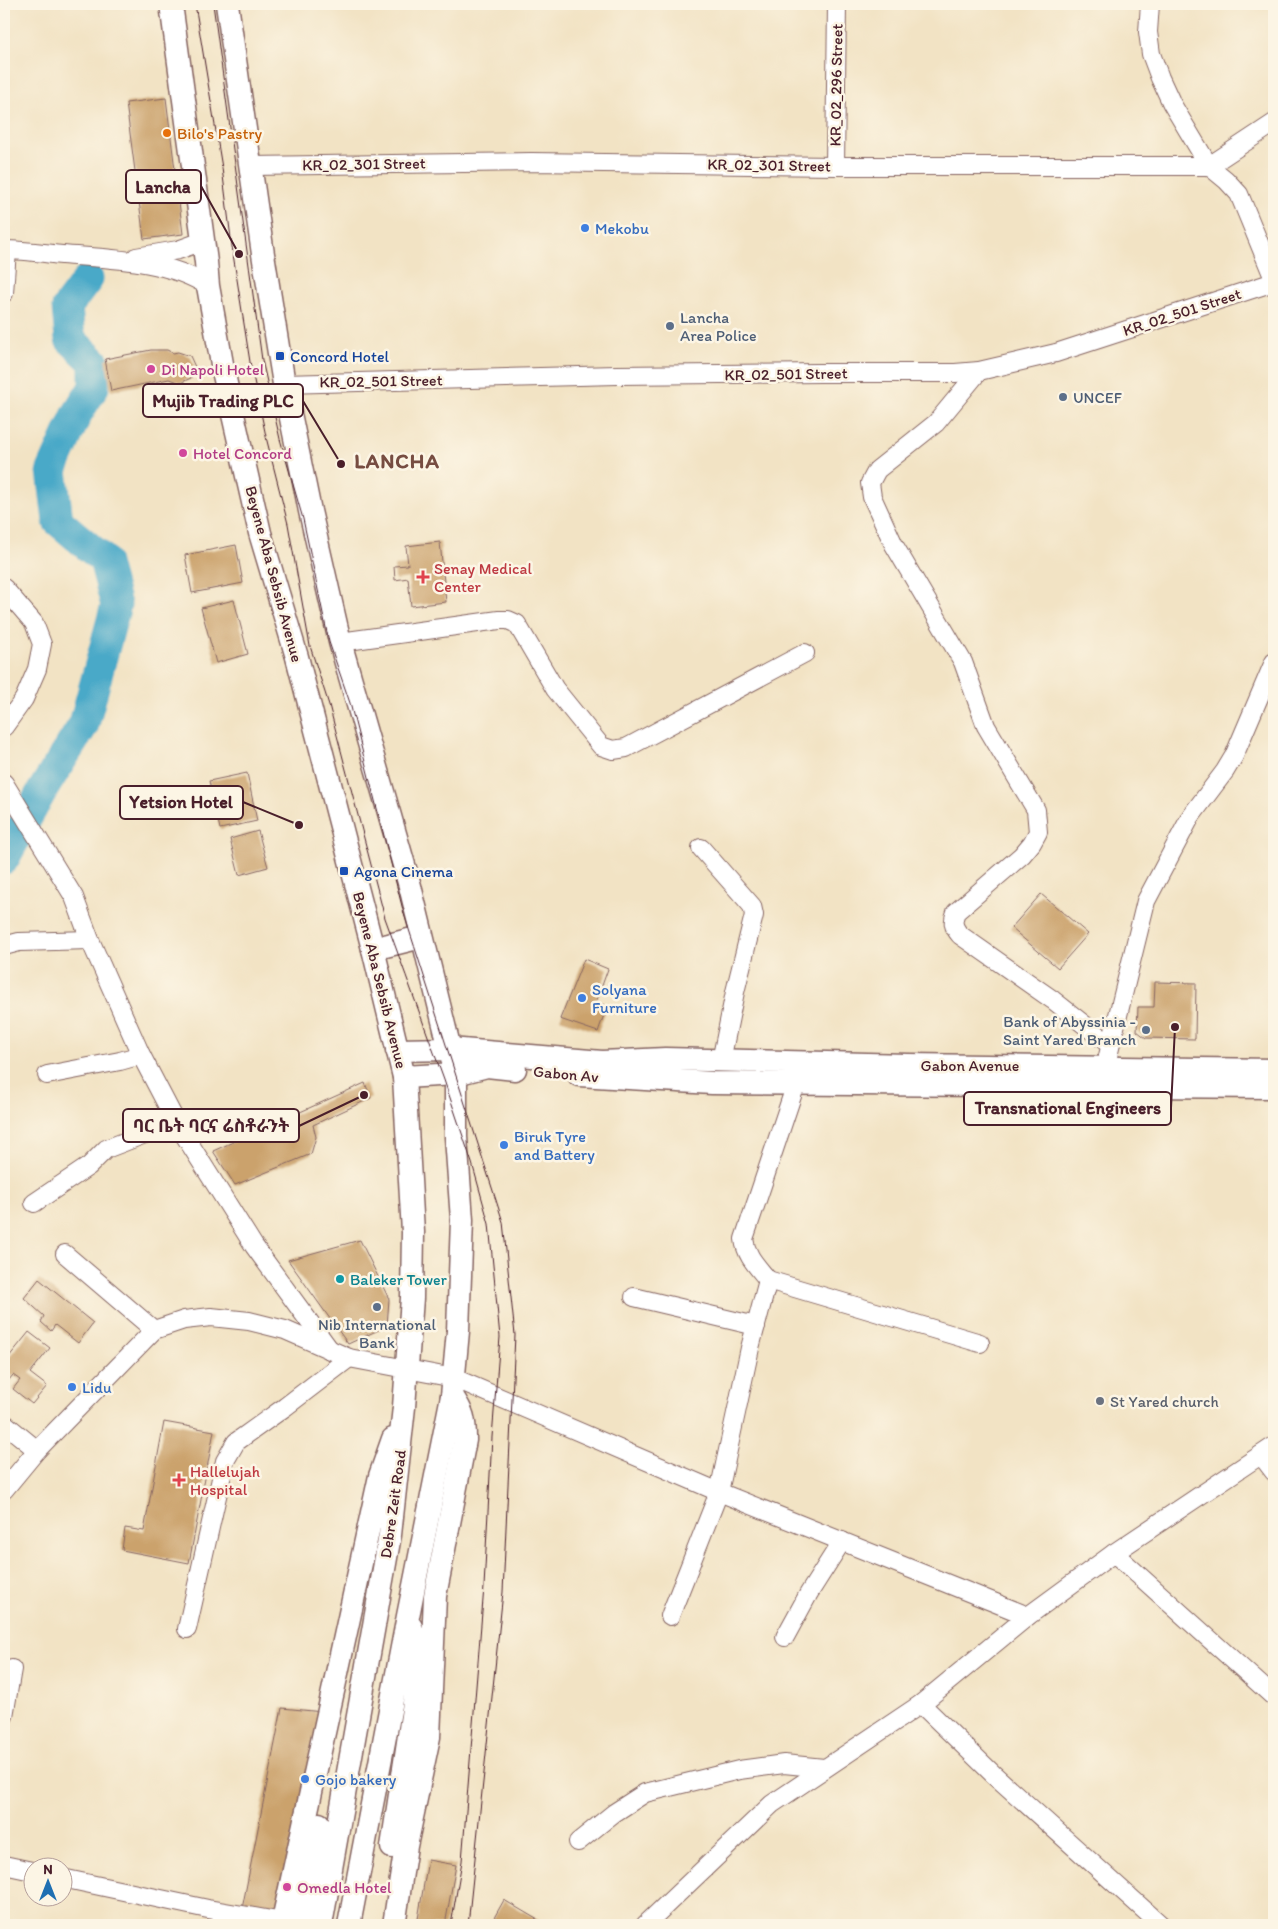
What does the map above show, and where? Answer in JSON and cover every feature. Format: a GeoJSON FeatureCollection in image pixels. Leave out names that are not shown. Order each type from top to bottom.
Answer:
{"type":"FeatureCollection","features":[{"type":"Feature","properties":{"kind":"main road","name":"Beyene Aba Sebsib Avenue"},"geometry":{"type":"LineString","coordinates":[[171,4],[208,286],[224,375],[260,534],[296,658],[374,949],[396,1050],[404,1077]]}},
{"type":"Feature","properties":{"kind":"main road"},"geometry":{"type":"LineString","coordinates":[[227,4],[284,384],[310,511],[340,642],[410,886],[456,1074],[456,1136],[462,1220],[458,1331],[453,1387],[350,1925]]}},
{"type":"Feature","properties":{"kind":"main road"},"geometry":{"type":"LineString","coordinates":[[374,949],[421,937]]}},
{"type":"Feature","properties":{"kind":"main road","name":"Gabon Av"},"geometry":{"type":"LineString","coordinates":[[396,1050],[450,1049],[602,1062],[665,1059]]}},
{"type":"Feature","properties":{"kind":"main road","name":"Gabon Avenue"},"geometry":{"type":"LineString","coordinates":[[665,1059],[1274,1070]]}},
{"type":"Feature","properties":{"kind":"main road","name":"Gabon Av"},"geometry":{"type":"LineString","coordinates":[[404,1077],[456,1074],[487,1066],[622,1079],[729,1084]]}},
{"type":"Feature","properties":{"kind":"main road","name":"Gabon Avenue"},"geometry":{"type":"LineString","coordinates":[[729,1084],[796,1084],[1107,1066],[1274,1087]]}},
{"type":"Feature","properties":{"kind":"main road","name":"Debre Zeit Road"},"geometry":{"type":"LineString","coordinates":[[321,1925],[380,1596],[396,1484],[404,1407],[412,1298],[413,1232],[404,1077]]}},
{"type":"Feature","properties":{"kind":"main road"},"geometry":{"type":"LineString","coordinates":[[394,1925],[406,1846],[430,1737],[435,1596],[465,1440],[463,1412],[453,1387]]}},
{"type":"Feature","properties":{"kind":"main road"},"geometry":{"type":"LineString","coordinates":[[288,1924],[380,1476],[404,1407]]}},
{"type":"Feature","properties":{"kind":"main road"},"geometry":{"type":"LineString","coordinates":[[288,1924],[323,1799],[350,1676],[361,1641],[380,1596]]}},
{"type":"Feature","properties":{"kind":"main road"},"geometry":{"type":"LineString","coordinates":[[381,1925],[414,1703],[417,1644],[408,1616]]}},
{"type":"Feature","properties":{"kind":"street","name":"KR_02_296 Street"},"geometry":{"type":"LineString","coordinates":[[835,166],[837,4]]}},
{"type":"Feature","properties":{"kind":"street"},"geometry":{"type":"LineString","coordinates":[[1150,4],[1149,40],[1151,54],[1160,78],[1172,104],[1209,166],[1239,194],[1274,281]]}},
{"type":"Feature","properties":{"kind":"street"},"geometry":{"type":"LineString","coordinates":[[1209,166],[1274,123]]}},
{"type":"Feature","properties":{"kind":"street","name":"KR_02_301 Street"},"geometry":{"type":"LineString","coordinates":[[251,166],[532,162],[835,166],[1209,166]]}},
{"type":"Feature","properties":{"kind":"street"},"geometry":{"type":"LineString","coordinates":[[111,259],[156,255],[203,241]]}},
{"type":"Feature","properties":{"kind":"street"},"geometry":{"type":"LineString","coordinates":[[4,293],[6,250],[111,259],[175,270],[192,276],[208,286]]}},
{"type":"Feature","properties":{"kind":"street","name":"KR_02_501 Street"},"geometry":{"type":"LineString","coordinates":[[284,384],[617,375],[820,372],[955,373],[979,371],[1056,353],[1274,281]]}},
{"type":"Feature","properties":{"kind":"street"},"geometry":{"type":"LineString","coordinates":[[979,371],[936,423],[877,470],[870,483],[872,497],[894,545],[963,662],[986,726],[1036,810],[1038,832],[1032,843],[956,912],[953,920],[954,928],[1053,1000],[1107,1066]]}},
{"type":"Feature","properties":{"kind":"street"},"geometry":{"type":"LineString","coordinates":[[4,588],[34,624],[42,644],[37,669],[24,699],[4,727]]}},
{"type":"Feature","properties":{"kind":"street"},"geometry":{"type":"LineString","coordinates":[[340,642],[508,620],[517,624],[555,690],[601,746],[613,750],[626,748],[805,652]]}},
{"type":"Feature","properties":{"kind":"street"},"geometry":{"type":"LineString","coordinates":[[1107,1066],[1146,901],[1191,816],[1234,756],[1274,662]]}},
{"type":"Feature","properties":{"kind":"street"},"geometry":{"type":"LineString","coordinates":[[4,783],[74,897],[90,940],[141,1055],[176,1122],[254,1246],[330,1350]]}},
{"type":"Feature","properties":{"kind":"street"},"geometry":{"type":"LineString","coordinates":[[701,848],[752,906],[754,915],[722,1061]]}},
{"type":"Feature","properties":{"kind":"street"},"geometry":{"type":"LineString","coordinates":[[4,946],[19,942],[90,940]]}},
{"type":"Feature","properties":{"kind":"street"},"geometry":{"type":"LineString","coordinates":[[47,1075],[141,1055]]}},
{"type":"Feature","properties":{"kind":"street"},"geometry":{"type":"LineString","coordinates":[[796,1084],[744,1238],[745,1249],[750,1259],[768,1280],[980,1343]]}},
{"type":"Feature","properties":{"kind":"street"},"geometry":{"type":"LineString","coordinates":[[34,1203],[89,1166],[106,1149],[176,1122]]}},
{"type":"Feature","properties":{"kind":"street"},"geometry":{"type":"LineString","coordinates":[[65,1254],[154,1330]]}},
{"type":"Feature","properties":{"kind":"street"},"geometry":{"type":"LineString","coordinates":[[670,1616],[719,1492],[768,1280]]}},
{"type":"Feature","properties":{"kind":"street"},"geometry":{"type":"LineString","coordinates":[[634,1298],[756,1326]]}},
{"type":"Feature","properties":{"kind":"street"},"geometry":{"type":"LineString","coordinates":[[4,1490],[37,1450],[154,1330],[184,1320],[211,1317],[249,1321],[286,1330],[349,1358],[407,1370],[453,1387],[1028,1616]]}},
{"type":"Feature","properties":{"kind":"street"},"geometry":{"type":"LineString","coordinates":[[187,1629],[225,1461],[236,1442],[286,1407],[349,1358]]}},
{"type":"Feature","properties":{"kind":"street"},"geometry":{"type":"LineString","coordinates":[[4,1423],[37,1450]]}},
{"type":"Feature","properties":{"kind":"street"},"geometry":{"type":"LineString","coordinates":[[644,1925],[772,1804],[921,1704],[1028,1616],[1114,1552],[1268,1450],[1274,1472]]}},
{"type":"Feature","properties":{"kind":"street"},"geometry":{"type":"LineString","coordinates":[[785,1637],[809,1593],[842,1541]]}},
{"type":"Feature","properties":{"kind":"street"},"geometry":{"type":"LineString","coordinates":[[1114,1552],[1274,1697]]}},
{"type":"Feature","properties":{"kind":"street"},"geometry":{"type":"LineString","coordinates":[[4,1716],[12,1669]]}},
{"type":"Feature","properties":{"kind":"street"},"geometry":{"type":"LineString","coordinates":[[921,1704],[992,1773],[1161,1925]]}},
{"type":"Feature","properties":{"kind":"street"},"geometry":{"type":"LineString","coordinates":[[578,1842],[614,1813],[645,1794],[739,1770],[784,1764],[824,1768]]}},
{"type":"Feature","properties":{"kind":"street"},"geometry":{"type":"LineString","coordinates":[[4,1865],[22,1869]]}},
{"type":"Feature","properties":{"kind":"street"},"geometry":{"type":"LineString","coordinates":[[72,1880],[288,1924]]}},
{"type":"Feature","properties":{"kind":"building"},"geometry":{"type":"Polygon","coordinates":[[[166,98],[183,234],[144,239],[126,103],[166,98]]]}},
{"type":"Feature","properties":{"kind":"building","name":"Di Napoli Hotel"},"geometry":{"type":"Polygon","coordinates":[[[151,350],[167,350],[190,356],[195,367],[191,378],[180,383],[169,379],[111,391],[105,359],[151,350]]]}},
{"type":"Feature","properties":{"kind":"building"},"geometry":{"type":"Polygon","coordinates":[[[440,542],[446,602],[411,606],[408,578],[395,580],[394,566],[408,565],[406,546],[440,542]]]}},
{"type":"Feature","properties":{"kind":"building"},"geometry":{"type":"Polygon","coordinates":[[[236,545],[243,583],[192,593],[185,555],[236,545]]]}},
{"type":"Feature","properties":{"kind":"building"},"geometry":{"type":"Polygon","coordinates":[[[234,600],[248,654],[216,663],[201,608],[234,600]]]}},
{"type":"Feature","properties":{"kind":"building"},"geometry":{"type":"Polygon","coordinates":[[[247,773],[257,821],[220,829],[209,781],[247,773]]]}},
{"type":"Feature","properties":{"kind":"building"},"geometry":{"type":"Polygon","coordinates":[[[258,831],[268,867],[239,875],[230,839],[258,831]]]}},
{"type":"Feature","properties":{"kind":"building"},"geometry":{"type":"Polygon","coordinates":[[[1041,894],[1088,934],[1058,968],[1011,928],[1041,894]]]}},
{"type":"Feature","properties":{"kind":"building","name":"Solyana Furniture"},"geometry":{"type":"Polygon","coordinates":[[[584,959],[608,969],[596,1002],[607,1006],[598,1032],[560,1019],[584,959]]]}},
{"type":"Feature","properties":{"kind":"building"},"geometry":{"type":"Polygon","coordinates":[[[1155,982],[1196,983],[1195,1039],[1146,1038],[1137,1031],[1138,1007],[1154,1007],[1155,982]]]}},
{"type":"Feature","properties":{"kind":"building"},"geometry":{"type":"Polygon","coordinates":[[[365,1083],[371,1098],[313,1125],[316,1137],[311,1154],[235,1185],[213,1151],[365,1083]]]}},
{"type":"Feature","properties":{"kind":"building","name":"Baleker Tower"},"geometry":{"type":"Polygon","coordinates":[[[360,1240],[389,1299],[387,1326],[348,1344],[288,1260],[360,1240]]]}},
{"type":"Feature","properties":{"kind":"building"},"geometry":{"type":"Polygon","coordinates":[[[39,1279],[93,1323],[78,1343],[55,1325],[51,1331],[41,1322],[44,1316],[24,1298],[39,1279]]]}},
{"type":"Feature","properties":{"kind":"building"},"geometry":{"type":"Polygon","coordinates":[[[29,1332],[50,1348],[30,1373],[47,1386],[32,1404],[13,1389],[20,1380],[13,1375],[4,1386],[4,1363],[29,1332]]]}},
{"type":"Feature","properties":{"kind":"building","name":"Hallelujah Hospital"},"geometry":{"type":"Polygon","coordinates":[[[164,1422],[214,1431],[189,1563],[122,1550],[125,1528],[144,1531],[164,1422]]]}},
{"type":"Feature","properties":{"kind":"building"},"geometry":{"type":"Polygon","coordinates":[[[282,1708],[323,1712],[281,1915],[242,1909],[282,1708]]]}},
{"type":"Feature","properties":{"kind":"building"},"geometry":{"type":"Polygon","coordinates":[[[428,1860],[456,1865],[445,1925],[417,1925],[428,1860]]]}},
{"type":"Feature","properties":{"kind":"building"},"geometry":{"type":"Polygon","coordinates":[[[504,1900],[543,1923],[542,1925],[490,1925],[504,1900]]]}},
{"type":"Feature","properties":{"kind":"waterway"},"geometry":{"type":"LineString","coordinates":[[4,859],[42,791],[84,724],[116,605],[104,560],[58,521],[52,470],[77,414],[94,387],[94,362],[70,339],[67,307],[88,279]]}},
{"type":"Feature","properties":{"kind":"tram line"},"geometry":{"type":"LineString","coordinates":[[195,4],[222,168],[250,362],[288,524],[310,646],[329,705],[385,918],[444,1080],[472,1163],[489,1224],[500,1337],[492,1437],[484,1587],[462,1861],[451,1925]]}},
{"type":"Feature","properties":{"kind":"tram line"},"geometry":{"type":"LineString","coordinates":[[213,4],[262,360],[280,439],[303,519],[329,642],[350,703],[404,914],[503,1222],[515,1335],[503,1592],[468,1925]]}},
{"type":"Feature","properties":{"kind":"place","name":"Bilo's Pastry"},"geometry":{"type":"Point","coordinates":[167,133]}},
{"type":"Feature","properties":{"kind":"place","name":"Mekobu"},"geometry":{"type":"Point","coordinates":[585,228]}},
{"type":"Feature","properties":{"kind":"place","name":"Lancha"},"geometry":{"type":"Point","coordinates":[239,254]}},
{"type":"Feature","properties":{"kind":"place","name":"Lancha Area Police"},"geometry":{"type":"Point","coordinates":[670,326]}},
{"type":"Feature","properties":{"kind":"place","name":"Concord Hotel"},"geometry":{"type":"Point","coordinates":[280,356]}},
{"type":"Feature","properties":{"kind":"place","name":"Di Napoli Hotel"},"geometry":{"type":"Point","coordinates":[151,369]}},
{"type":"Feature","properties":{"kind":"place","name":"UNCEF"},"geometry":{"type":"Point","coordinates":[1063,397]}},
{"type":"Feature","properties":{"kind":"place","name":"Hotel Concord"},"geometry":{"type":"Point","coordinates":[183,453]}},
{"type":"Feature","properties":{"kind":"place","name":"Mujib Trading PLC"},"geometry":{"type":"Point","coordinates":[341,464]}},
{"type":"Feature","properties":{"kind":"place","name":"Senay Medical Center"},"geometry":{"type":"Point","coordinates":[423,577]}},
{"type":"Feature","properties":{"kind":"place","name":"Yetsion Hotel"},"geometry":{"type":"Point","coordinates":[299,825]}},
{"type":"Feature","properties":{"kind":"place","name":"Agona Cinema"},"geometry":{"type":"Point","coordinates":[344,871]}},
{"type":"Feature","properties":{"kind":"place","name":"Solyana Furniture"},"geometry":{"type":"Point","coordinates":[582,998]}},
{"type":"Feature","properties":{"kind":"place","name":"Transnational Engineers"},"geometry":{"type":"Point","coordinates":[1175,1027]}},
{"type":"Feature","properties":{"kind":"place","name":"Bank of Abyssinia - Saint Yared Branch"},"geometry":{"type":"Point","coordinates":[1146,1030]}},
{"type":"Feature","properties":{"kind":"place","name":"ባር ቤት ባርና ሬስቶራንት"},"geometry":{"type":"Point","coordinates":[364,1095]}},
{"type":"Feature","properties":{"kind":"place","name":"Biruk Tyre and Battery"},"geometry":{"type":"Point","coordinates":[504,1145]}},
{"type":"Feature","properties":{"kind":"place","name":"Baleker Tower"},"geometry":{"type":"Point","coordinates":[340,1279]}},
{"type":"Feature","properties":{"kind":"place","name":"Nib International Bank"},"geometry":{"type":"Point","coordinates":[377,1307]}},
{"type":"Feature","properties":{"kind":"place","name":"Lidu"},"geometry":{"type":"Point","coordinates":[72,1387]}},
{"type":"Feature","properties":{"kind":"place","name":"St Yared church"},"geometry":{"type":"Point","coordinates":[1100,1401]}},
{"type":"Feature","properties":{"kind":"place","name":"Hallelujah Hospital"},"geometry":{"type":"Point","coordinates":[179,1480]}},
{"type":"Feature","properties":{"kind":"place","name":"Gojo bakery"},"geometry":{"type":"Point","coordinates":[305,1779]}},
{"type":"Feature","properties":{"kind":"place","name":"Omedla Hotel"},"geometry":{"type":"Point","coordinates":[287,1887]}},
{"type":"Feature","properties":{"kind":"district","name":"LANCHA"},"geometry":{"type":"Point","coordinates":[397,460]}}]}
